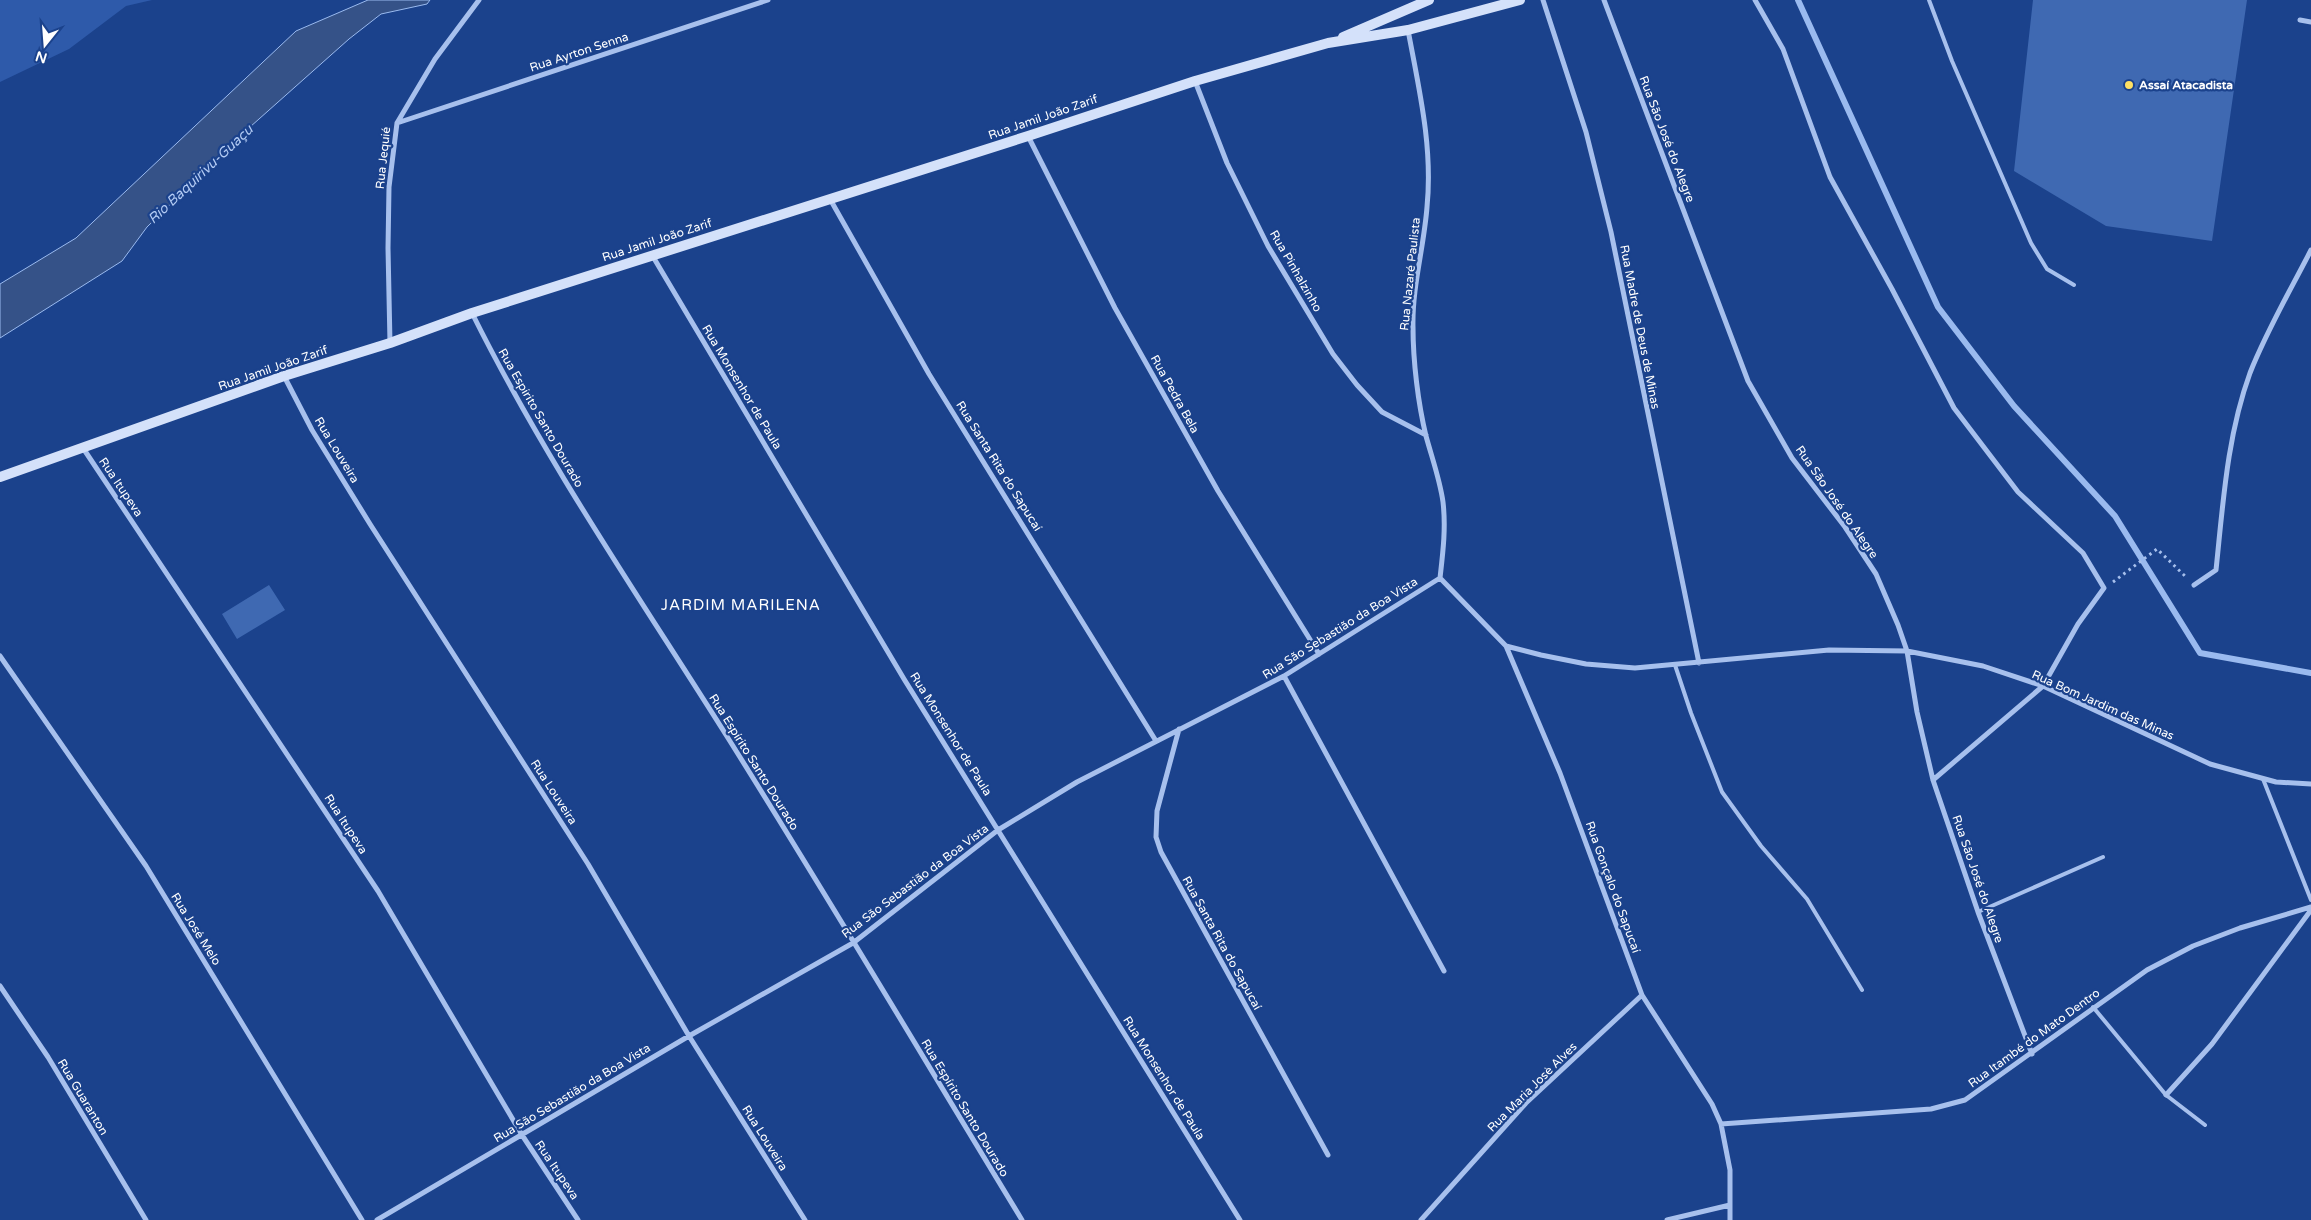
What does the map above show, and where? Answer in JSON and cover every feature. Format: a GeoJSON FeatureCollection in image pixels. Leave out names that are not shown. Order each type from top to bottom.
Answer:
{"type":"FeatureCollection","features":[{"type":"Feature","properties":{"kind":"main road","name":"Rua Jamil João Zarif"},"geometry":{"type":"LineString","coordinates":[[1328,44],[1429,0]]}},
{"type":"Feature","properties":{"kind":"main road","name":"Rua Jamil João Zarif"},"geometry":{"type":"LineString","coordinates":[[0,477],[284,376],[390,343],[472,313],[1195,81],[1328,44],[1408,30],[1520,0]]}},
{"type":"Feature","properties":{"kind":"street","name":"Rua Jequié"},"geometry":{"type":"LineString","coordinates":[[390,343],[389,187],[397,123],[435,59],[479,0]]}},
{"type":"Feature","properties":{"kind":"street","name":"Rua Ayrton Senna"},"geometry":{"type":"LineString","coordinates":[[397,123],[768,0]]}},
{"type":"Feature","properties":{"kind":"street","name":"Rua Madre de Deus de Minas"},"geometry":{"type":"LineString","coordinates":[[1543,0],[1586,132],[1611,232],[1699,663]]}},
{"type":"Feature","properties":{"kind":"street","name":"Rua São José do Alegre"},"geometry":{"type":"LineString","coordinates":[[1604,0],[1748,381],[1792,458],[1845,527],[1876,574],[1907,651],[1917,712],[1933,780],[1978,912],[2032,1054]]}},
{"type":"Feature","properties":{"kind":"street"},"geometry":{"type":"LineString","coordinates":[[1755,0],[1783,49],[1830,177],[1892,289],[1954,408],[2018,492],[2083,554],[2104,588],[2078,624],[2043,686],[1933,780]]}},
{"type":"Feature","properties":{"kind":"street"},"geometry":{"type":"LineString","coordinates":[[2300,20],[2311,22]]}},
{"type":"Feature","properties":{"kind":"street","name":"Rua Nazaré Paulista"},"geometry":{"type":"LineString","coordinates":[[1408,30],[1424,115],[1428,162],[1428,206],[1413,326],[1415,366],[1426,435],[1443,503],[1445,530],[1440,578]]}},
{"type":"Feature","properties":{"kind":"street","name":"Rua Pinhalzinho"},"geometry":{"type":"LineString","coordinates":[[1195,81],[1227,163],[1268,246],[1333,354],[1361,391],[1382,412],[1426,435]]}},
{"type":"Feature","properties":{"kind":"street","name":"Rua Pedra Bela"},"geometry":{"type":"LineString","coordinates":[[1028,136],[1120,316],[1218,491],[1319,654]]}},
{"type":"Feature","properties":{"kind":"street","name":"Rua Santa Rita do Sapucaí"},"geometry":{"type":"LineString","coordinates":[[830,199],[929,374],[1156,741]]}},
{"type":"Feature","properties":{"kind":"street"},"geometry":{"type":"LineString","coordinates":[[2194,584],[2216,570],[2228,456],[2237,416],[2250,373],[2269,331],[2311,250]]}},
{"type":"Feature","properties":{"kind":"street","name":"Rua Monsenhor de Paula"},"geometry":{"type":"LineString","coordinates":[[652,254],[904,679],[1240,1220]]}},
{"type":"Feature","properties":{"kind":"street","name":"Rua Espírito Santo Dourado"},"geometry":{"type":"LineString","coordinates":[[472,313],[550,457],[599,537],[729,739],[1022,1220]]}},
{"type":"Feature","properties":{"kind":"street","name":"Rua Louveira"},"geometry":{"type":"LineString","coordinates":[[284,376],[312,430],[370,524],[588,864],[689,1036],[805,1220]]}},
{"type":"Feature","properties":{"kind":"street","name":"Rua Itupeva"},"geometry":{"type":"LineString","coordinates":[[83,448],[378,890],[522,1135],[578,1220]]}},
{"type":"Feature","properties":{"kind":"street"},"geometry":{"type":"LineString","coordinates":[[1440,578],[1506,646]]}},
{"type":"Feature","properties":{"kind":"street","name":"Rua São Sebastião da Boa Vista"},"geometry":{"type":"LineString","coordinates":[[377,1220],[689,1036],[853,943],[998,830],[1076,782],[1284,676],[1440,578]]}},
{"type":"Feature","properties":{"kind":"street","name":"Rua Bom Jardim das Minas"},"geometry":{"type":"LineString","coordinates":[[1506,646],[1586,664],[1635,668],[1829,650],[1907,651],[1983,666],[2043,686],[2210,764],[2263,779],[2311,784]]}},
{"type":"Feature","properties":{"kind":"street","name":"Rua Gonçalo do Sapucaí"},"geometry":{"type":"LineString","coordinates":[[1506,646],[1560,773],[1642,995],[1712,1104],[1721,1124],[1730,1170],[1730,1220]]}},
{"type":"Feature","properties":{"kind":"street","name":"Rua José Melo"},"geometry":{"type":"LineString","coordinates":[[0,656],[146,866],[362,1220]]}},
{"type":"Feature","properties":{"kind":"street"},"geometry":{"type":"LineString","coordinates":[[1284,676],[1444,970]]}},
{"type":"Feature","properties":{"kind":"street","name":"Rua Santa Rita do Sapucaí"},"geometry":{"type":"LineString","coordinates":[[1179,729],[1157,811],[1156,837],[1161,852],[1328,1155]]}},
{"type":"Feature","properties":{"kind":"street","name":"Rua Itambé do Mato Dentro"},"geometry":{"type":"LineString","coordinates":[[1721,1124],[1921,1110],[1949,1106],[1965,1100],[2032,1054],[2053,1036],[2147,970],[2193,946],[2240,928],[2311,909]]}},
{"type":"Feature","properties":{"kind":"street","name":"Rua Itambé do Mato Dentro"},"geometry":{"type":"LineString","coordinates":[[2166,1095],[2212,1044],[2311,909]]}},
{"type":"Feature","properties":{"kind":"street","name":"Rua Guaranton"},"geometry":{"type":"LineString","coordinates":[[0,986],[48,1057],[146,1220]]}},
{"type":"Feature","properties":{"kind":"street","name":"Rua Maria Josè Alves"},"geometry":{"type":"LineString","coordinates":[[1421,1220],[1526,1103],[1642,995]]}},
{"type":"Feature","properties":{"kind":"street"},"geometry":{"type":"LineString","coordinates":[[1667,1220],[1730,1205]]}},
{"type":"Feature","properties":{"kind":"lane"},"geometry":{"type":"LineString","coordinates":[[1930,0],[1952,61],[2031,243],[2047,269],[2074,285]]}},
{"type":"Feature","properties":{"kind":"lane"},"geometry":{"type":"LineString","coordinates":[[1675,665],[1691,714],[1722,792],[1761,846],[1807,899],[1862,990]]}},
{"type":"Feature","properties":{"kind":"lane"},"geometry":{"type":"LineString","coordinates":[[2263,779],[2311,900]]}},
{"type":"Feature","properties":{"kind":"lane"},"geometry":{"type":"LineString","coordinates":[[1978,912],[2103,857]]}},
{"type":"Feature","properties":{"kind":"lane"},"geometry":{"type":"LineString","coordinates":[[2093,1007],[2166,1095],[2205,1125]]}},
{"type":"Feature","properties":{"kind":"path"},"geometry":{"type":"LineString","coordinates":[[2104,588],[2157,549],[2194,584]]}},
{"type":"Feature","properties":{"kind":"shaded area"},"geometry":{"type":"Polygon","coordinates":[[[0,0],[152,0],[126,6],[69,49],[0,82],[0,0]]]}},
{"type":"Feature","properties":{"kind":"water","name":"Rio Baquirivu-Guaçu"},"geometry":{"type":"Polygon","coordinates":[[[368,0],[430,0],[427,4],[381,14],[349,39],[241,135],[147,227],[122,261],[0,338],[0,284],[76,238],[296,31],[368,0]]]}},
{"type":"Feature","properties":{"kind":"building","name":"Assaí Atacadista"},"geometry":{"type":"Polygon","coordinates":[[[2033,0],[2247,0],[2212,241],[2106,226],[2014,171],[2033,0]]]}},
{"type":"Feature","properties":{"kind":"building"},"geometry":{"type":"Polygon","coordinates":[[[269,585],[285,610],[237,639],[222,614],[269,585]]]}},
{"type":"Feature","properties":{"kind":"waterway"},"geometry":{"type":"LineString","coordinates":[[1798,0],[1938,307],[2014,406],[2115,516],[2200,653],[2311,673]]}},
{"type":"Feature","properties":{"kind":"place","name":"Assaí Atacadista"},"geometry":{"type":"Point","coordinates":[2129,85]}},
{"type":"Feature","properties":{"kind":"district","name":"JARDIM MARILENA"},"geometry":{"type":"Point","coordinates":[741,605]}}]}
